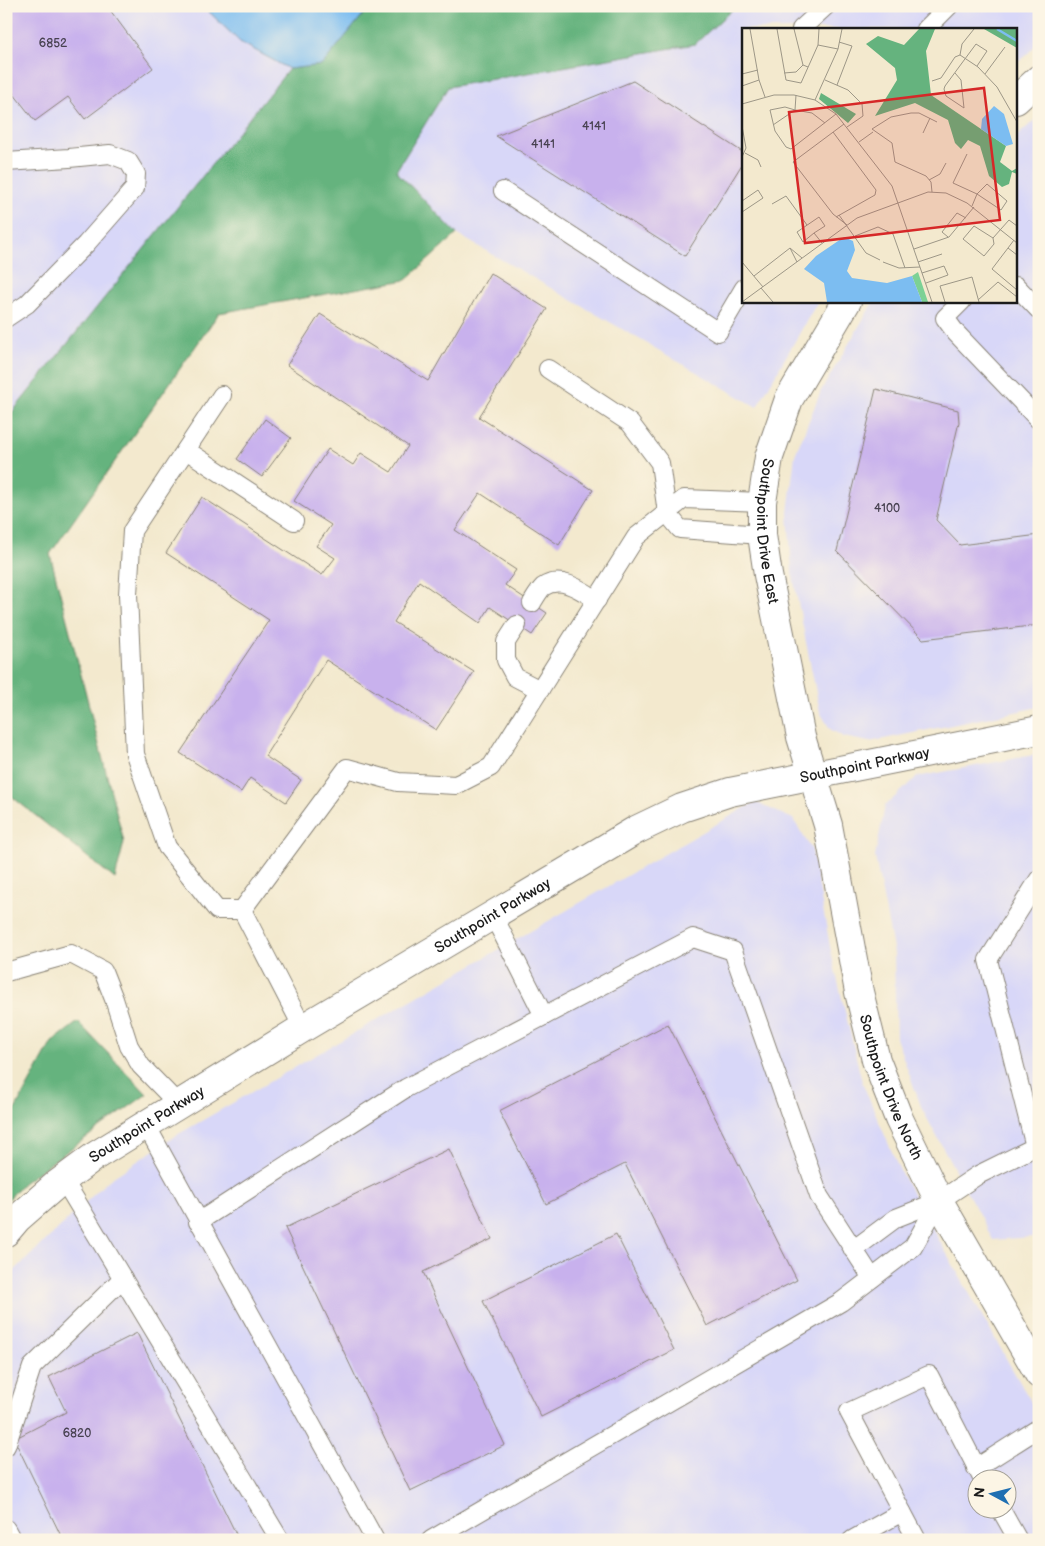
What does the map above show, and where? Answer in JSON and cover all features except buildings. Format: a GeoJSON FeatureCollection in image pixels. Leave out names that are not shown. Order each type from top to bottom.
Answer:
{"type":"FeatureCollection","features":[{"type":"Feature","properties":{"kind":"street"},"geometry":{"type":"LineString","coordinates":[[1018,98],[1039,79]]}},
{"type":"Feature","properties":{"kind":"street","name":"Southpoint Drive East"},"geometry":{"type":"LineString","coordinates":[[812,775],[801,737],[768,575],[762,535],[762,502],[769,457],[789,399],[846,302]]}},
{"type":"Feature","properties":{"kind":"street","name":"Southpoint Parkway"},"geometry":{"type":"LineString","coordinates":[[6,1232],[17,1219],[64,1179],[95,1156],[303,1028],[636,830],[682,808],[730,792],[1039,730]]}},
{"type":"Feature","properties":{"kind":"street","name":"Southpoint Drive North"},"geometry":{"type":"LineString","coordinates":[[812,775],[828,825],[859,992],[876,1060],[898,1119],[939,1201],[1039,1374]]}},
{"type":"Feature","properties":{"kind":"lane"},"geometry":{"type":"LineString","coordinates":[[802,28],[826,6]]}},
{"type":"Feature","properties":{"kind":"lane"},"geometry":{"type":"LineString","coordinates":[[927,28],[949,6]]}},
{"type":"Feature","properties":{"kind":"lane"},"geometry":{"type":"LineString","coordinates":[[6,162],[110,154],[128,162],[136,174],[135,188],[86,244],[27,304],[6,318]]}},
{"type":"Feature","properties":{"kind":"lane"},"geometry":{"type":"LineString","coordinates":[[503,191],[718,332],[742,291]]}},
{"type":"Feature","properties":{"kind":"lane"},"geometry":{"type":"LineString","coordinates":[[1018,288],[1039,310]]}},
{"type":"Feature","properties":{"kind":"lane"},"geometry":{"type":"LineString","coordinates":[[961,302],[945,318],[956,333],[1039,420]]}},
{"type":"Feature","properties":{"kind":"lane"},"geometry":{"type":"LineString","coordinates":[[548,368],[630,423],[660,463],[666,513],[680,529],[762,535]]}},
{"type":"Feature","properties":{"kind":"lane"},"geometry":{"type":"LineString","coordinates":[[222,395],[132,531],[128,594],[136,754],[167,847],[217,910],[242,910]]}},
{"type":"Feature","properties":{"kind":"lane"},"geometry":{"type":"LineString","coordinates":[[186,450],[294,521]]}},
{"type":"Feature","properties":{"kind":"lane"},"geometry":{"type":"LineString","coordinates":[[242,910],[347,768],[398,782],[456,785],[491,767],[636,537],[666,513],[684,499],[762,502]]}},
{"type":"Feature","properties":{"kind":"lane"},"geometry":{"type":"LineString","coordinates":[[532,603],[542,588],[554,582],[573,585],[597,600]]}},
{"type":"Feature","properties":{"kind":"lane"},"geometry":{"type":"LineString","coordinates":[[517,625],[506,642],[506,660],[515,677],[540,690]]}},
{"type":"Feature","properties":{"kind":"lane"},"geometry":{"type":"LineString","coordinates":[[853,1250],[896,1218],[939,1201],[978,1175],[1037,1146],[988,960],[1039,879]]}},
{"type":"Feature","properties":{"kind":"lane"},"geometry":{"type":"LineString","coordinates":[[242,910],[303,1028]]}},
{"type":"Feature","properties":{"kind":"lane"},"geometry":{"type":"LineString","coordinates":[[493,915],[544,1016]]}},
{"type":"Feature","properties":{"kind":"lane"},"geometry":{"type":"LineString","coordinates":[[198,1222],[406,1088],[693,938],[733,951],[819,1196],[872,1278]]}},
{"type":"Feature","properties":{"kind":"lane"},"geometry":{"type":"LineString","coordinates":[[6,972],[71,954],[103,971],[129,1046],[141,1066],[179,1105]]}},
{"type":"Feature","properties":{"kind":"lane"},"geometry":{"type":"LineString","coordinates":[[146,1125],[374,1540]]}},
{"type":"Feature","properties":{"kind":"lane"},"geometry":{"type":"LineString","coordinates":[[64,1179],[280,1540]]}},
{"type":"Feature","properties":{"kind":"lane"},"geometry":{"type":"LineString","coordinates":[[431,1540],[841,1302],[913,1247],[939,1201]]}},
{"type":"Feature","properties":{"kind":"lane"},"geometry":{"type":"LineString","coordinates":[[6,1446],[32,1367],[123,1278]]}},
{"type":"Feature","properties":{"kind":"lane"},"geometry":{"type":"LineString","coordinates":[[916,1540],[849,1412],[929,1375],[976,1468]]}},
{"type":"Feature","properties":{"kind":"lane"},"geometry":{"type":"LineString","coordinates":[[986,1468],[1039,1428]]}},
{"type":"Feature","properties":{"kind":"lane"},"geometry":{"type":"LineString","coordinates":[[852,1540],[902,1512]]}},
{"type":"Feature","properties":{"kind":"lane"},"geometry":{"type":"LineString","coordinates":[[1006,1518],[1018,1540]]}},
{"type":"Feature","properties":{"kind":"lane"},"geometry":{"type":"LineString","coordinates":[[6,1529],[12,1540]]}},
{"type":"Feature","properties":{"kind":"shaded area"},"geometry":{"type":"Polygon","coordinates":[[[6,6],[203,6],[240,42],[289,69],[9,417],[6,417],[6,6]]]}},
{"type":"Feature","properties":{"kind":"shaded area"},"geometry":{"type":"Polygon","coordinates":[[[736,6],[1039,6],[1039,43],[1018,62],[1018,28],[742,28],[742,302],[817,302],[757,407],[457,234],[396,171],[448,87],[695,44],[736,6]]]}},
{"type":"Feature","properties":{"kind":"shaded area"},"geometry":{"type":"Polygon","coordinates":[[[1039,116],[1039,707],[869,742],[844,737],[830,729],[820,712],[792,572],[788,513],[795,455],[821,391],[873,302],[1018,302],[1018,135],[1039,116]]]}},
{"type":"Feature","properties":{"kind":"shaded area"},"geometry":{"type":"Polygon","coordinates":[[[1039,754],[1039,1226],[1033,1237],[993,1240],[922,1109],[896,1038],[894,953],[875,857],[885,806],[917,777],[1039,754]]]}},
{"type":"Feature","properties":{"kind":"shaded area"},"geometry":{"type":"Polygon","coordinates":[[[755,802],[793,819],[812,850],[832,957],[862,1082],[901,1173],[1039,1416],[1039,1540],[6,1540],[6,1281],[12,1273],[109,1180],[177,1135],[755,802]]]}},
{"type":"Feature","properties":{"kind":"green space"},"geometry":{"type":"Polygon","coordinates":[[[370,6],[736,6],[695,44],[448,87],[396,171],[457,234],[406,280],[219,313],[50,554],[124,842],[115,879],[6,792],[6,417],[9,416],[289,69],[322,65],[370,6]]]}},
{"type":"Feature","properties":{"kind":"green space"},"geometry":{"type":"Polygon","coordinates":[[[78,1022],[147,1094],[23,1183],[6,1202],[6,1126],[52,1042],[78,1022]]]}},
{"type":"Feature","properties":{"kind":"water"},"geometry":{"type":"Polygon","coordinates":[[[203,6],[370,6],[322,65],[289,69],[240,42],[203,6]]]}}]}
